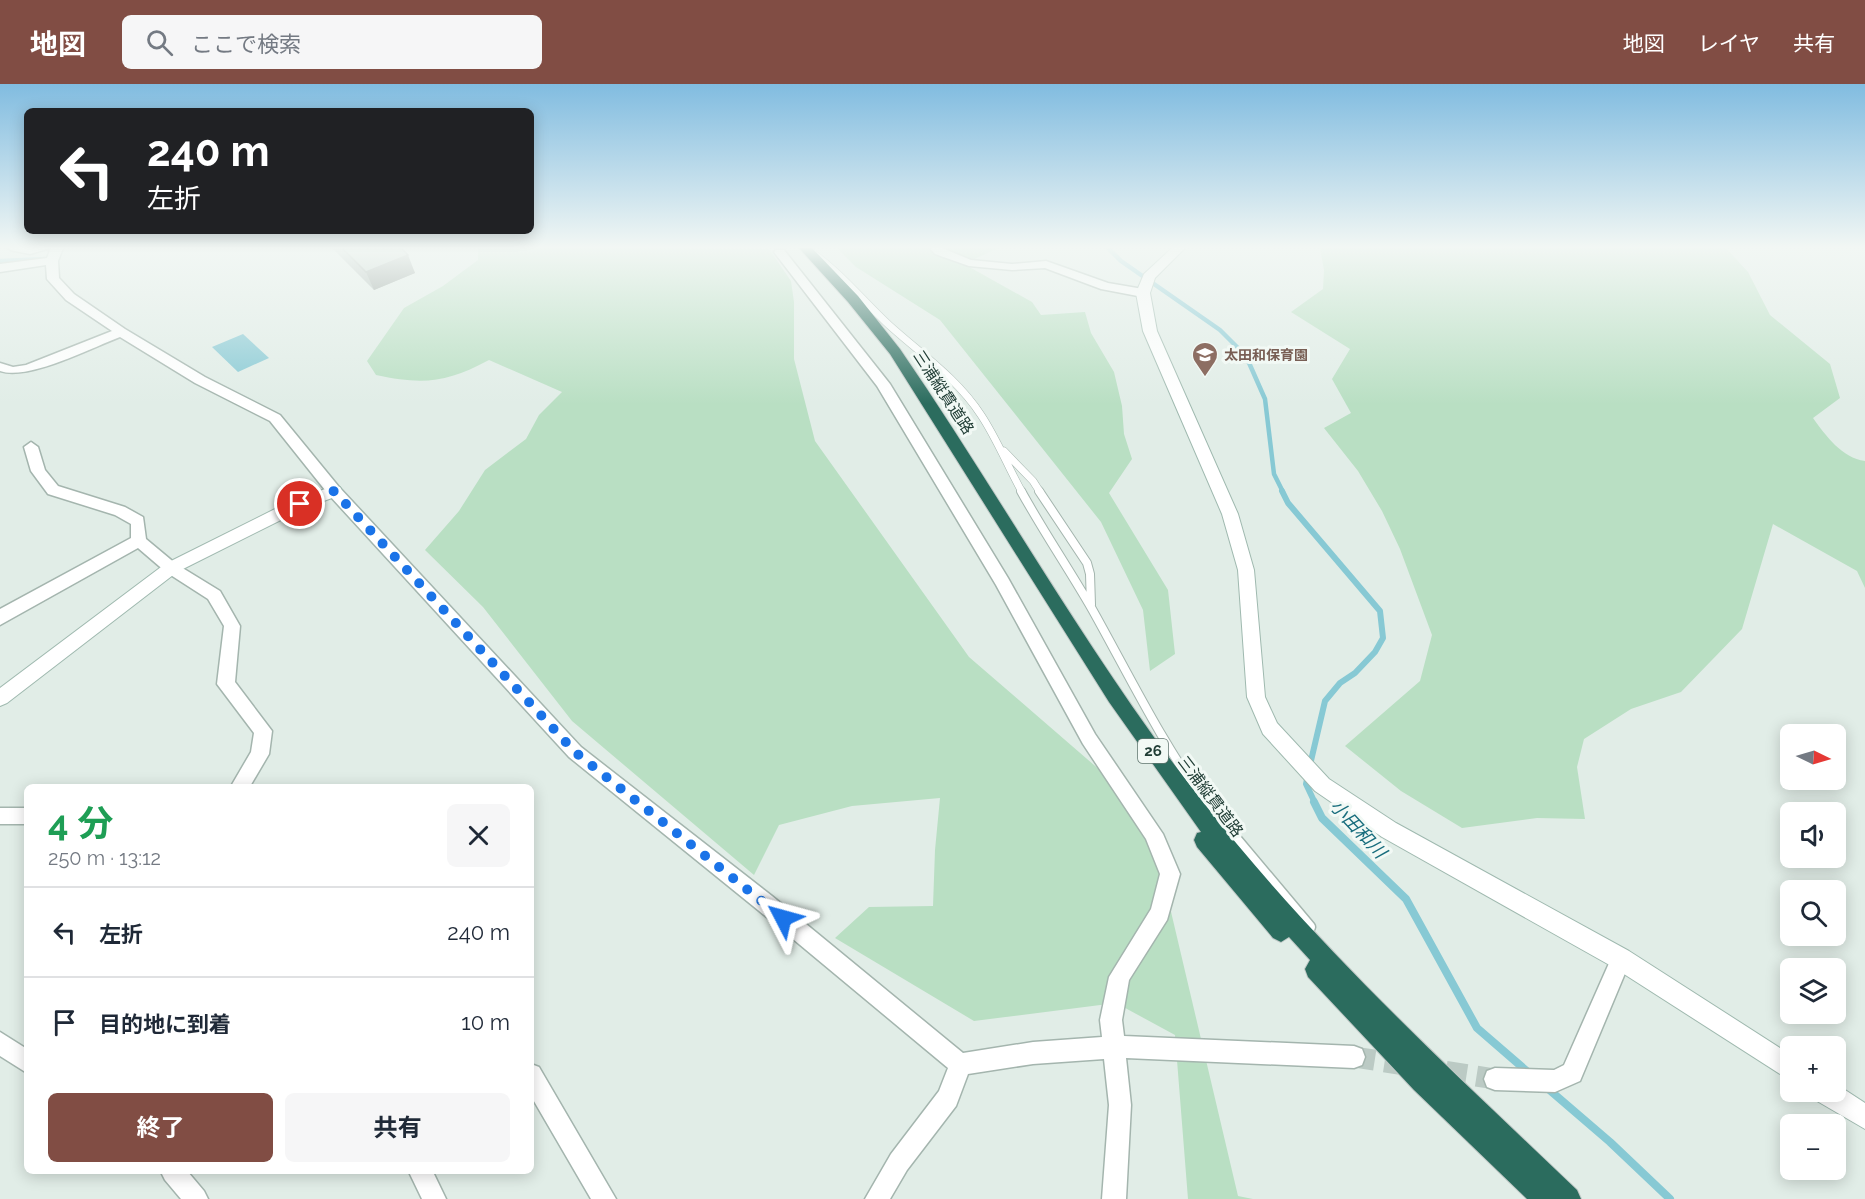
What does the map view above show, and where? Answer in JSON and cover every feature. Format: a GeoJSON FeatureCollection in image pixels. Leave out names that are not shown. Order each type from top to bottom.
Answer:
{"type":"FeatureCollection","features":[{"type":"Feature","properties":{"kind":"highway","name":"三浦縦貫道路"},"geometry":{"type":"LineString","coordinates":[[844,300],[886,354],[1131,741],[1226,868],[1360,1018],[1546,1199]]}},
{"type":"Feature","properties":{"kind":"highway","name":"三浦縦貫道路"},"geometry":{"type":"LineString","coordinates":[[854,300],[895,352],[1113,693],[1194,808],[1275,906],[1411,1049],[1568,1199]]}},
{"type":"Feature","properties":{"kind":"street"},"geometry":{"type":"LineString","coordinates":[[74,300],[121,332],[200,380],[275,418],[334,491],[575,752],[765,903],[960,1064],[1033,1053],[1116,1047],[1353,1057]]}},
{"type":"Feature","properties":{"kind":"street"},"geometry":{"type":"LineString","coordinates":[[823,300],[883,384],[1002,582],[1089,739],[1154,834],[1170,874],[1160,913],[1119,977],[1111,1020],[1116,1047],[1120,1105],[1114,1199]]}},
{"type":"Feature","properties":{"kind":"street"},"geometry":{"type":"LineString","coordinates":[[1144,300],[1150,331],[1230,514],[1246,570],[1256,697],[1270,728],[1322,785],[1380,824],[1621,959],[1780,1062]]}},
{"type":"Feature","properties":{"kind":"street"},"geometry":{"type":"LineString","coordinates":[[0,367],[12,371],[29,368],[121,332]]}},
{"type":"Feature","properties":{"kind":"street"},"geometry":{"type":"LineString","coordinates":[[31,447],[38,471],[53,490],[120,511],[138,521],[140,541],[171,568],[214,595],[231,626],[226,684],[263,731],[260,754],[241,784]]}},
{"type":"Feature","properties":{"kind":"street"},"geometry":{"type":"LineString","coordinates":[[0,698],[171,568],[300,504],[334,491]]}},
{"type":"Feature","properties":{"kind":"street"},"geometry":{"type":"LineString","coordinates":[[0,619],[6,613],[140,541]]}},
{"type":"Feature","properties":{"kind":"street"},"geometry":{"type":"LineString","coordinates":[[0,816],[24,816]]}},
{"type":"Feature","properties":{"kind":"street"},"geometry":{"type":"LineString","coordinates":[[1495,1079],[1555,1081],[1572,1072],[1621,959]]}},
{"type":"Feature","properties":{"kind":"street"},"geometry":{"type":"LineString","coordinates":[[0,1043],[24,1060]]}},
{"type":"Feature","properties":{"kind":"street"},"geometry":{"type":"LineString","coordinates":[[877,1199],[899,1162],[948,1098],[960,1064]]}},
{"type":"Feature","properties":{"kind":"street"},"geometry":{"type":"LineString","coordinates":[[534,1080],[604,1199]]}},
{"type":"Feature","properties":{"kind":"street"},"geometry":{"type":"LineString","coordinates":[[1842,1102],[1865,1117]]}},
{"type":"Feature","properties":{"kind":"street"},"geometry":{"type":"LineString","coordinates":[[174,1174],[196,1199]]}},
{"type":"Feature","properties":{"kind":"street"},"geometry":{"type":"LineString","coordinates":[[422,1174],[434,1199]]}},
{"type":"Feature","properties":{"kind":"lane"},"geometry":{"type":"LineString","coordinates":[[864,300],[889,325],[948,376],[981,415],[1026,500],[1092,610],[1158,731],[1187,777],[1211,810],[1411,1049]]}},
{"type":"Feature","properties":{"kind":"lane"},"geometry":{"type":"LineString","coordinates":[[997,444],[1033,481],[1087,563],[1092,610]]}},
{"type":"Feature","properties":{"kind":"green space"},"geometry":{"type":"Polygon","coordinates":[[[418,300],[794,300],[794,359],[815,441],[969,657],[1131,797],[1168,899],[1238,1196],[1253,1199],[1188,1199],[1175,1035],[1116,1003],[974,1021],[835,938],[869,907],[933,906],[940,798],[852,806],[779,825],[754,875],[572,721],[483,607],[425,550],[459,511],[485,470],[526,439],[539,415],[562,392],[489,360],[474,368],[434,380],[407,380],[376,375],[367,361],[404,308],[418,300]]]}},
{"type":"Feature","properties":{"kind":"green space"},"geometry":{"type":"Polygon","coordinates":[[[908,300],[1028,300],[1041,315],[1085,312],[1091,333],[1114,372],[1122,406],[1124,434],[1132,459],[1109,493],[1168,590],[1175,654],[1150,671],[1143,610],[1101,522],[940,320],[908,300]]]}},
{"type":"Feature","properties":{"kind":"green space"},"geometry":{"type":"Polygon","coordinates":[[[1308,300],[1762,300],[1770,315],[1830,364],[1840,398],[1813,418],[1829,439],[1842,451],[1865,461],[1865,588],[1857,571],[1773,524],[1742,629],[1681,692],[1631,709],[1584,739],[1577,767],[1585,819],[1537,818],[1462,828],[1401,791],[1345,746],[1420,681],[1432,635],[1400,549],[1382,511],[1358,471],[1324,428],[1351,413],[1332,379],[1350,349],[1291,312],[1308,300]]]}},
{"type":"Feature","properties":{"kind":"water"},"geometry":{"type":"Polygon","coordinates":[[[243,334],[269,358],[238,372],[212,347],[243,334]]]}},
{"type":"Feature","properties":{"kind":"waterway","name":"小田和川"},"geometry":{"type":"LineString","coordinates":[[1177,300],[1220,330],[1246,356],[1265,399],[1274,474],[1283,492]]}},
{"type":"Feature","properties":{"kind":"waterway","name":"小田和川"},"geometry":{"type":"LineString","coordinates":[[1282,491],[1288,503],[1380,611],[1383,638],[1375,652],[1355,673],[1340,683],[1325,701],[1310,765]]}},
{"type":"Feature","properties":{"kind":"waterway","name":"小田和川"},"geometry":{"type":"LineString","coordinates":[[1308,775],[1306,784],[1315,803]]}},
{"type":"Feature","properties":{"kind":"waterway","name":"小田和川"},"geometry":{"type":"LineString","coordinates":[[1314,802],[1322,818],[1406,899],[1477,1028],[1529,1073]]}},
{"type":"Feature","properties":{"kind":"waterway","name":"小田和川"},"geometry":{"type":"LineString","coordinates":[[1546,1087],[1610,1142],[1670,1199]]}},
{"type":"Feature","properties":{"kind":"tunnel"},"geometry":{"type":"LineString","coordinates":[[1354,1057],[1495,1079]]}},
{"type":"Feature","properties":{"kind":"place","name":"太田和保育園"},"geometry":{"type":"Point","coordinates":[1205,378]}},
{"type":"Feature","properties":{"kind":"route"},"geometry":{"type":"LineString","coordinates":[[300,504],[334,491],[575,752],[783,918]]}}]}
